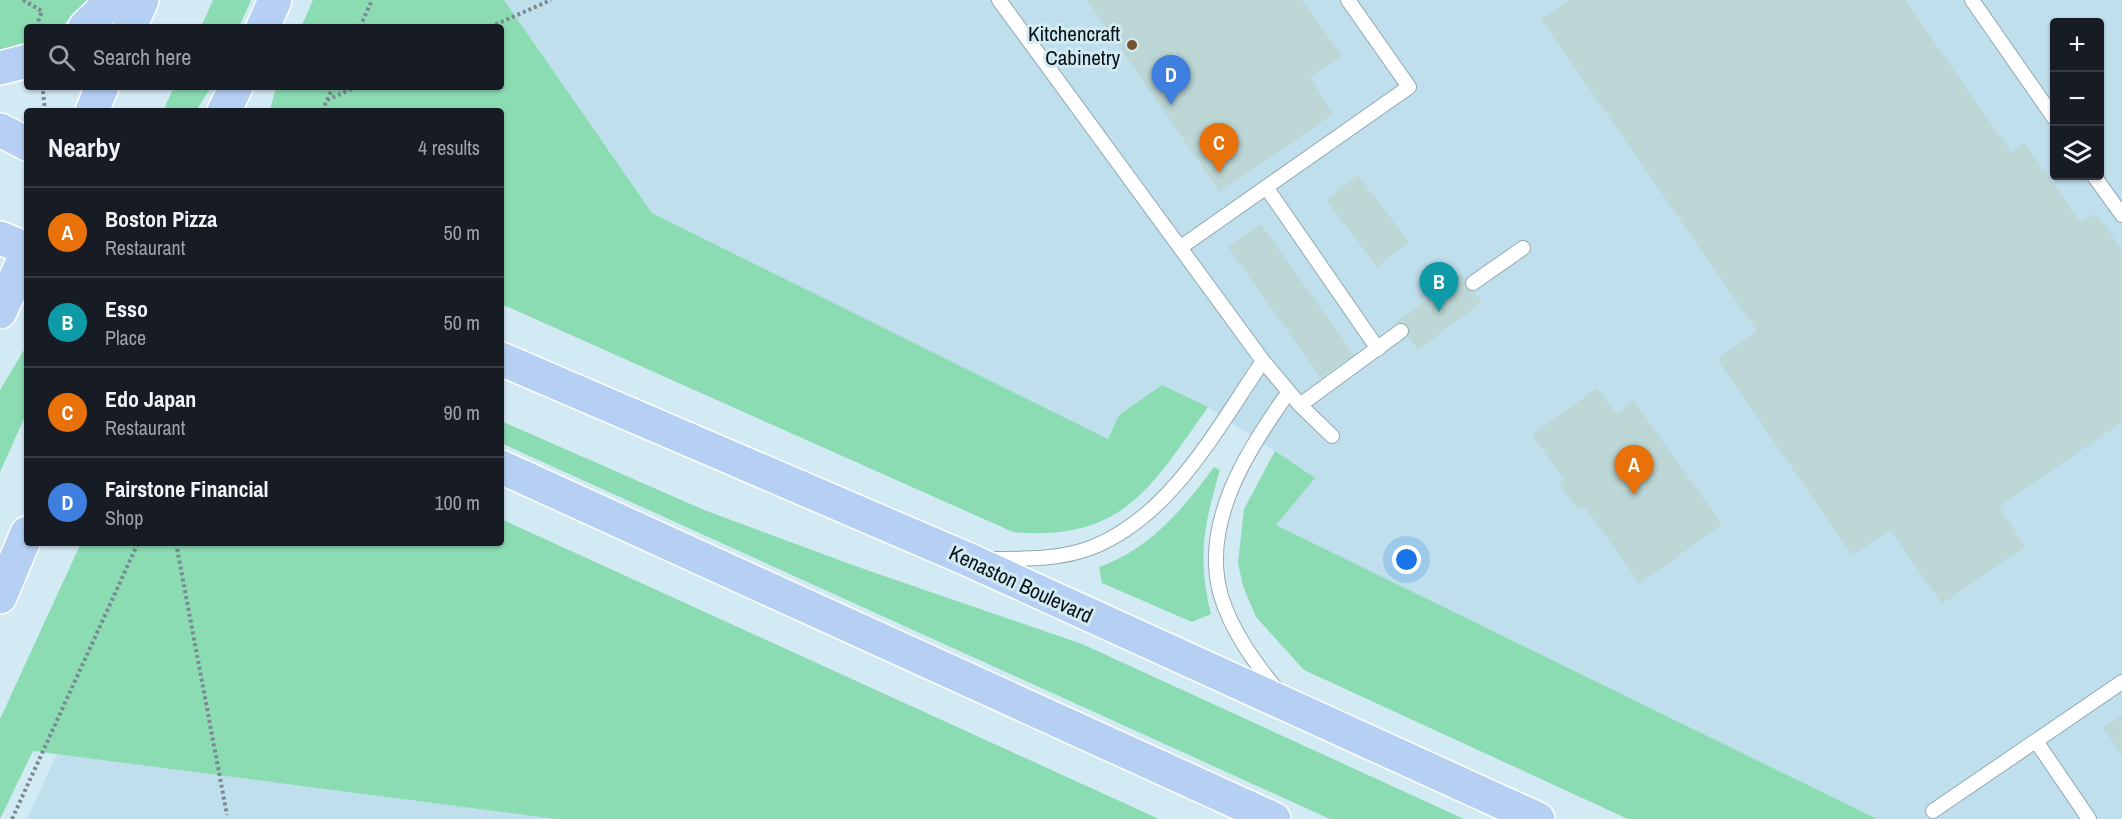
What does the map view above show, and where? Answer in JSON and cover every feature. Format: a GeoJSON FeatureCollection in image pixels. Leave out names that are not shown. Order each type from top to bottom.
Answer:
{"type":"FeatureCollection","features":[{"type":"Feature","properties":{"kind":"main road"},"geometry":{"type":"LineString","coordinates":[[88,24],[113,0]]}},
{"type":"Feature","properties":{"kind":"main road"},"geometry":{"type":"LineString","coordinates":[[131,24],[142,0]]}},
{"type":"Feature","properties":{"kind":"main road"},"geometry":{"type":"LineString","coordinates":[[264,24],[275,0]]}},
{"type":"Feature","properties":{"kind":"main road"},"geometry":{"type":"LineString","coordinates":[[0,68],[24,63]]}},
{"type":"Feature","properties":{"kind":"main road"},"geometry":{"type":"LineString","coordinates":[[93,108],[101,90]]}},
{"type":"Feature","properties":{"kind":"main road"},"geometry":{"type":"LineString","coordinates":[[226,108],[234,90]]}},
{"type":"Feature","properties":{"kind":"main road"},"geometry":{"type":"LineString","coordinates":[[237,90],[241,108]]}},
{"type":"Feature","properties":{"kind":"main road"},"geometry":{"type":"LineString","coordinates":[[0,130],[24,142]]}},
{"type":"Feature","properties":{"kind":"main road"},"geometry":{"type":"LineString","coordinates":[[0,238],[24,250]]}},
{"type":"Feature","properties":{"kind":"main road"},"geometry":{"type":"LineString","coordinates":[[0,312],[24,258]]}},
{"type":"Feature","properties":{"kind":"main road","name":"Kenaston Boulevard"},"geometry":{"type":"LineString","coordinates":[[504,360],[967,559],[1538,819]]}},
{"type":"Feature","properties":{"kind":"main road"},"geometry":{"type":"LineString","coordinates":[[504,468],[1274,819]]}},
{"type":"Feature","properties":{"kind":"main road"},"geometry":{"type":"LineString","coordinates":[[0,597],[24,540]]}},
{"type":"Feature","properties":{"kind":"lane"},"geometry":{"type":"LineString","coordinates":[[999,0],[1263,361],[1299,405],[1332,436]]}},
{"type":"Feature","properties":{"kind":"lane"},"geometry":{"type":"LineString","coordinates":[[1181,247],[1409,87],[1348,0]]}},
{"type":"Feature","properties":{"kind":"lane"},"geometry":{"type":"LineString","coordinates":[[1972,0],[2050,111]]}},
{"type":"Feature","properties":{"kind":"lane"},"geometry":{"type":"LineString","coordinates":[[2097,180],[2122,215]]}},
{"type":"Feature","properties":{"kind":"lane"},"geometry":{"type":"LineString","coordinates":[[1266,187],[1378,349]]}},
{"type":"Feature","properties":{"kind":"lane"},"geometry":{"type":"LineString","coordinates":[[1473,282],[1523,248]]}},
{"type":"Feature","properties":{"kind":"lane"},"geometry":{"type":"LineString","coordinates":[[1299,405],[1401,331]]}},
{"type":"Feature","properties":{"kind":"lane"},"geometry":{"type":"LineString","coordinates":[[967,559],[1058,556],[1091,548],[1120,534],[1147,514],[1178,481],[1263,361]]}},
{"type":"Feature","properties":{"kind":"lane"},"geometry":{"type":"LineString","coordinates":[[1288,393],[1258,434],[1234,482],[1221,527],[1218,573],[1221,596],[1242,641],[1293,709]]}},
{"type":"Feature","properties":{"kind":"lane"},"geometry":{"type":"LineString","coordinates":[[1933,811],[2122,682]]}},
{"type":"Feature","properties":{"kind":"lane"},"geometry":{"type":"LineString","coordinates":[[2036,741],[2089,819]]}},
{"type":"Feature","properties":{"kind":"path"},"geometry":{"type":"LineString","coordinates":[[23,0],[42,11],[37,24]]}},
{"type":"Feature","properties":{"kind":"path"},"geometry":{"type":"LineString","coordinates":[[361,24],[372,0]]}},
{"type":"Feature","properties":{"kind":"path"},"geometry":{"type":"LineString","coordinates":[[497,24],[551,0]]}},
{"type":"Feature","properties":{"kind":"path"},"geometry":{"type":"LineString","coordinates":[[42,90],[45,108]]}},
{"type":"Feature","properties":{"kind":"path"},"geometry":{"type":"LineString","coordinates":[[323,108],[332,90]]}},
{"type":"Feature","properties":{"kind":"path"},"geometry":{"type":"LineString","coordinates":[[327,100],[349,90]]}},
{"type":"Feature","properties":{"kind":"path"},"geometry":{"type":"LineString","coordinates":[[12,819],[137,546]]}},
{"type":"Feature","properties":{"kind":"path"},"geometry":{"type":"LineString","coordinates":[[177,546],[227,815]]}},
{"type":"Feature","properties":{"kind":"shaded area"},"geometry":{"type":"Polygon","coordinates":[[[504,0],[2122,0],[2122,819],[1877,819],[1276,525],[1315,478],[1208,407],[1162,386],[1119,415],[1108,439],[652,213],[504,0]]]}},
{"type":"Feature","properties":{"kind":"shaded area"},"geometry":{"type":"Polygon","coordinates":[[[57,754],[556,819],[27,819],[57,754]]]}},
{"type":"Feature","properties":{"kind":"green space"},"geometry":{"type":"Polygon","coordinates":[[[0,0],[90,0],[64,24],[24,24],[24,45],[0,50],[0,0]]]}},
{"type":"Feature","properties":{"kind":"green space"},"geometry":{"type":"Polygon","coordinates":[[[213,0],[251,0],[240,24],[202,24],[213,0]]]}},
{"type":"Feature","properties":{"kind":"green space"},"geometry":{"type":"Polygon","coordinates":[[[313,0],[504,0],[652,213],[1108,439],[1119,415],[1162,385],[1208,407],[1151,484],[1131,503],[1108,518],[1082,528],[1051,533],[1013,532],[504,305],[504,108],[271,108],[275,90],[504,90],[504,24],[302,24],[313,0]]]}},
{"type":"Feature","properties":{"kind":"green space"},"geometry":{"type":"Polygon","coordinates":[[[173,90],[209,90],[198,108],[164,108],[173,90]]]}},
{"type":"Feature","properties":{"kind":"green space"},"geometry":{"type":"Polygon","coordinates":[[[24,350],[24,419],[0,472],[0,390],[24,350]]]}},
{"type":"Feature","properties":{"kind":"green space"},"geometry":{"type":"Polygon","coordinates":[[[504,422],[704,510],[858,567],[1082,644],[1464,819],[1330,819],[504,444],[504,422]]]}},
{"type":"Feature","properties":{"kind":"green space"},"geometry":{"type":"Polygon","coordinates":[[[1275,451],[1315,478],[1276,525],[1877,819],[1628,819],[1304,670],[1256,617],[1243,586],[1238,563],[1244,509],[1275,451]]]}},
{"type":"Feature","properties":{"kind":"green space"},"geometry":{"type":"Polygon","coordinates":[[[1214,467],[1220,470],[1206,525],[1203,558],[1211,614],[1192,622],[1102,583],[1099,567],[1134,550],[1150,539],[1190,498],[1214,467]]]}},
{"type":"Feature","properties":{"kind":"green space"},"geometry":{"type":"Polygon","coordinates":[[[504,520],[1159,819],[556,819],[33,751],[0,819],[0,719],[80,546],[504,546],[504,520]]]}},
{"type":"Feature","properties":{"kind":"building"},"geometry":{"type":"Polygon","coordinates":[[[1087,0],[1302,0],[1342,56],[1310,77],[1333,114],[1220,192],[1087,0]]]}},
{"type":"Feature","properties":{"kind":"building"},"geometry":{"type":"Polygon","coordinates":[[[1569,0],[1905,0],[2011,152],[2024,142],[2081,223],[2096,213],[2122,250],[2122,422],[1999,507],[2025,546],[1942,604],[1890,530],[1852,555],[1717,359],[1757,331],[1541,19],[1569,0]]]}},
{"type":"Feature","properties":{"kind":"building"},"geometry":{"type":"Polygon","coordinates":[[[1358,175],[1409,242],[1377,267],[1326,200],[1358,175]]]}},
{"type":"Feature","properties":{"kind":"building"},"geometry":{"type":"Polygon","coordinates":[[[1261,224],[1354,355],[1321,378],[1228,247],[1261,224]]]}},
{"type":"Feature","properties":{"kind":"building"},"geometry":{"type":"Polygon","coordinates":[[[1461,274],[1482,302],[1418,350],[1397,322],[1461,274]]]}},
{"type":"Feature","properties":{"kind":"building"},"geometry":{"type":"Polygon","coordinates":[[[1597,388],[1616,414],[1634,401],[1722,524],[1640,584],[1584,506],[1578,510],[1559,484],[1564,480],[1532,435],[1597,388]]]}},
{"type":"Feature","properties":{"kind":"building"},"geometry":{"type":"Polygon","coordinates":[[[2122,715],[2122,755],[2103,728],[2122,715]]]}},
{"type":"Feature","properties":{"kind":"place","name":"Kitchencraft Cabinetry"},"geometry":{"type":"Point","coordinates":[1132,45]}},
{"type":"Feature","properties":{"kind":"place","name":"Fairstone Financial"},"geometry":{"type":"Point","coordinates":[1171,105]}},
{"type":"Feature","properties":{"kind":"place","name":"Edo Japan"},"geometry":{"type":"Point","coordinates":[1219,173]}},
{"type":"Feature","properties":{"kind":"place","name":"Esso"},"geometry":{"type":"Point","coordinates":[1439,312]}},
{"type":"Feature","properties":{"kind":"place","name":"Boston Pizza"},"geometry":{"type":"Point","coordinates":[1634,495]}}]}
